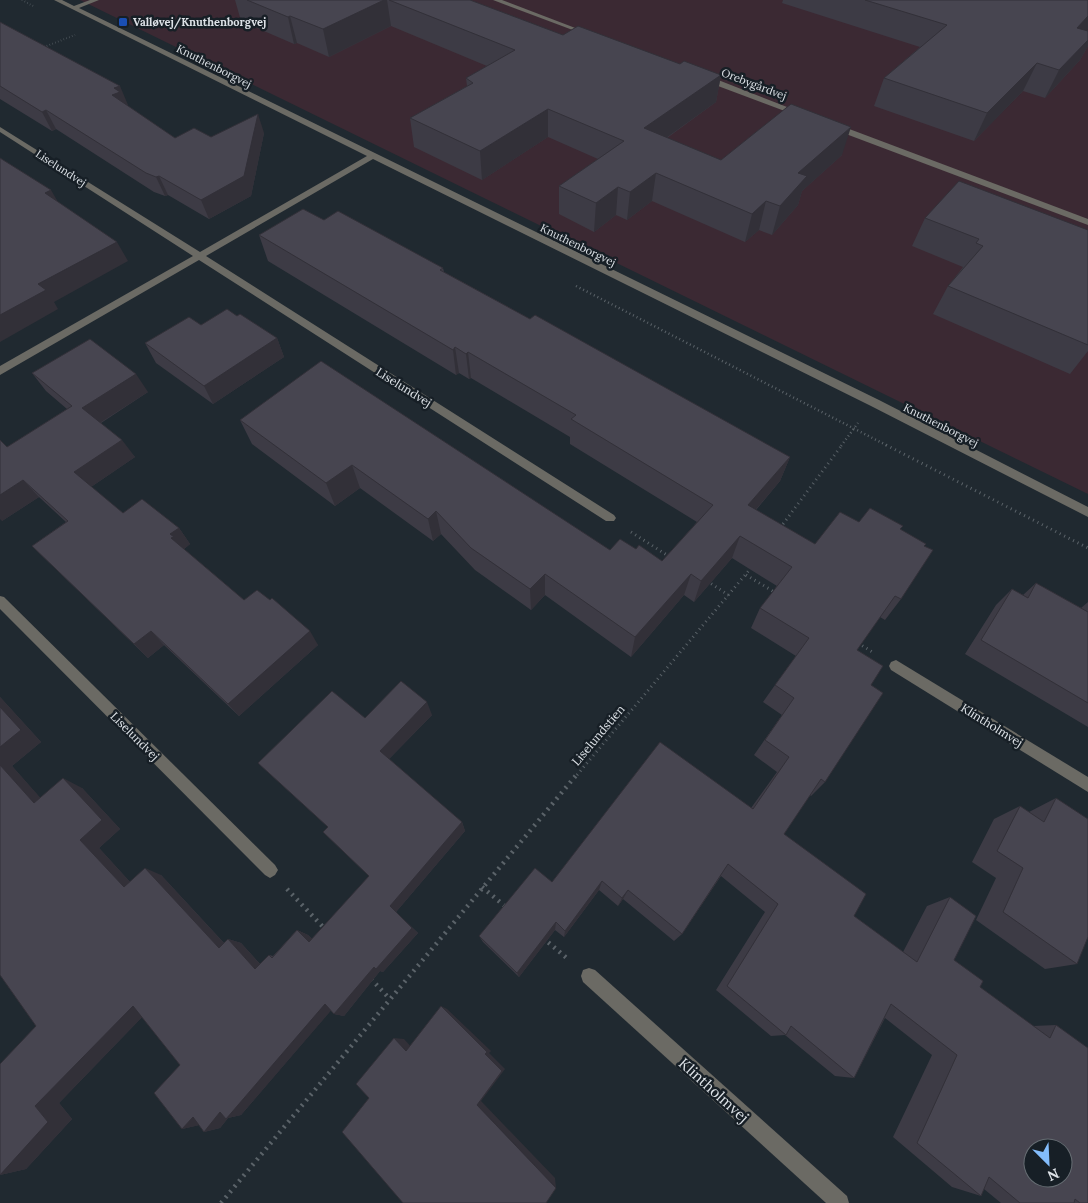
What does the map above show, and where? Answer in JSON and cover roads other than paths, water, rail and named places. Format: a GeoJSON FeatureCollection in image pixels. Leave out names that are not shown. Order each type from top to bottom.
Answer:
{"type":"FeatureCollection","features":[{"type":"Feature","properties":{"kind":"street","name":"Knuthenborgvej"},"geometry":{"type":"LineString","coordinates":[[56,0],[371,157],[875,403],[1088,512]]}},
{"type":"Feature","properties":{"kind":"street"},"geometry":{"type":"LineString","coordinates":[[74,8],[96,0]]}},
{"type":"Feature","properties":{"kind":"street"},"geometry":{"type":"LineString","coordinates":[[496,0],[600,39]]}},
{"type":"Feature","properties":{"kind":"street","name":"Orebygårdvej"},"geometry":{"type":"LineString","coordinates":[[693,74],[812,118]]}},
{"type":"Feature","properties":{"kind":"street"},"geometry":{"type":"LineString","coordinates":[[820,122],[1088,222]]}},
{"type":"Feature","properties":{"kind":"street","name":"Liselundvej"},"geometry":{"type":"LineString","coordinates":[[0,129],[610,518]]}},
{"type":"Feature","properties":{"kind":"street"},"geometry":{"type":"LineString","coordinates":[[0,371],[371,157]]}},
{"type":"Feature","properties":{"kind":"street","name":"Liselundvej"},"geometry":{"type":"LineString","coordinates":[[0,601],[270,870]]}},
{"type":"Feature","properties":{"kind":"street","name":"Klintholmvej"},"geometry":{"type":"LineString","coordinates":[[896,666],[1088,785]]}},
{"type":"Feature","properties":{"kind":"street","name":"Klintholmvej"},"geometry":{"type":"LineString","coordinates":[[589,976],[840,1203]]}},
{"type":"Feature","properties":{"kind":"place","name":"Valløvej/Knuthenborgvej"},"geometry":{"type":"Point","coordinates":[123,22]}}]}
